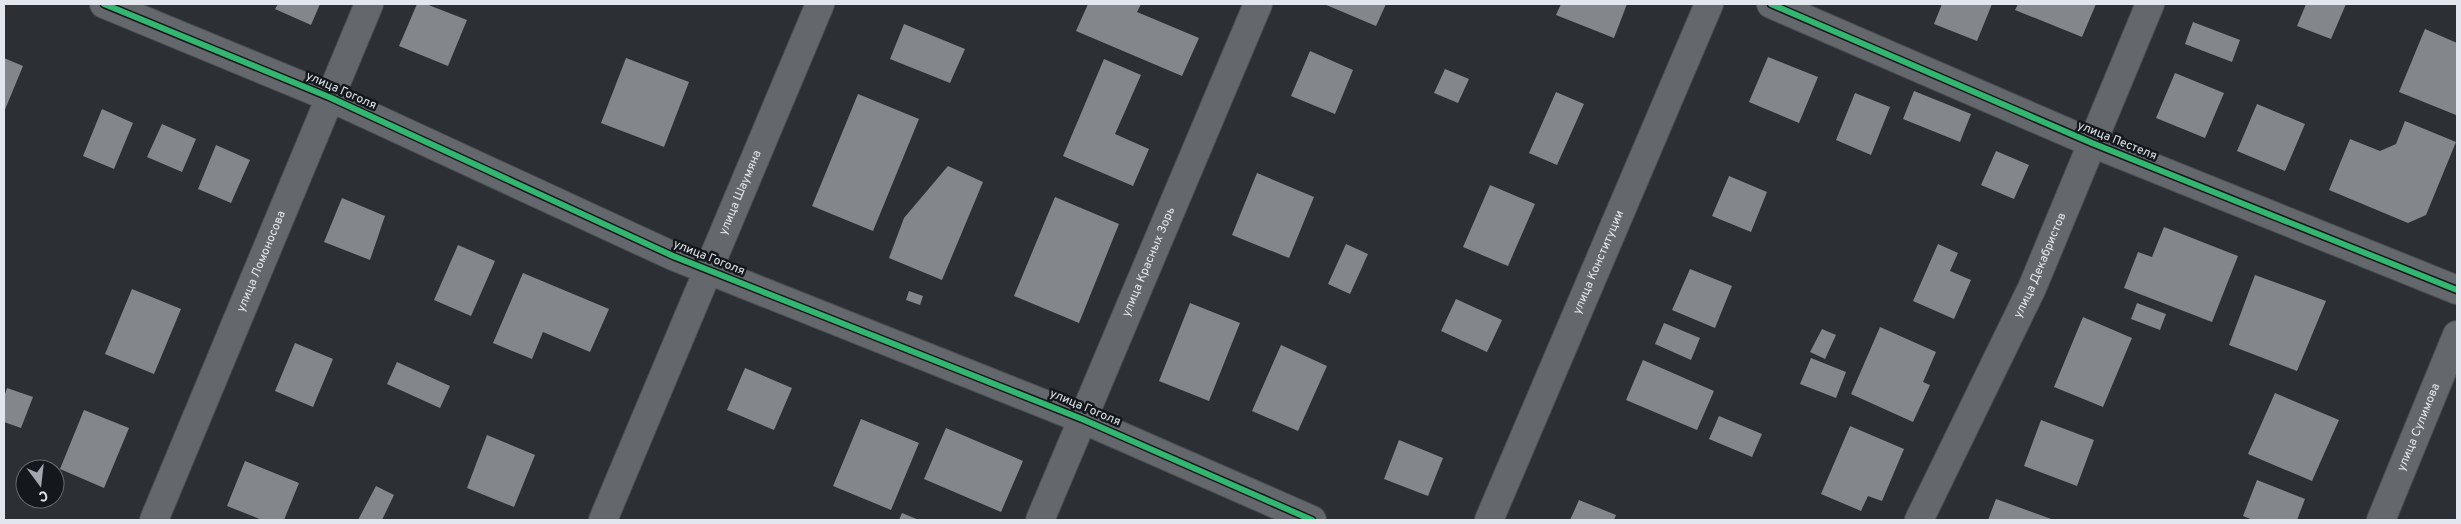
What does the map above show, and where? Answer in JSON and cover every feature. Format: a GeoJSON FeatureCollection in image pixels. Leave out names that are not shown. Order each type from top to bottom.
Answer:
{"type":"FeatureCollection","features":[{"type":"Feature","properties":{"kind":"street","name":"улица Гоголя"},"geometry":{"type":"LineString","coordinates":[[104,4],[329,97],[709,271],[1082,418],[1312,520]]}},
{"type":"Feature","properties":{"kind":"street","name":"улица Ломоносова"},"geometry":{"type":"LineString","coordinates":[[154,520],[369,4]]}},
{"type":"Feature","properties":{"kind":"street","name":"улица Шаумяна"},"geometry":{"type":"LineString","coordinates":[[603,520],[820,4]]}},
{"type":"Feature","properties":{"kind":"street","name":"улица Красных Зорь"},"geometry":{"type":"LineString","coordinates":[[1040,520],[1258,4]]}},
{"type":"Feature","properties":{"kind":"street","name":"улица Конституции"},"geometry":{"type":"LineString","coordinates":[[1489,520],[1709,4]]}},
{"type":"Feature","properties":{"kind":"street","name":"улица Пестеля"},"geometry":{"type":"LineString","coordinates":[[1771,4],[2092,143],[2457,290]]}},
{"type":"Feature","properties":{"kind":"street","name":"улица Декабристов"},"geometry":{"type":"LineString","coordinates":[[1919,520],[2032,288],[2150,4]]}},
{"type":"Feature","properties":{"kind":"street","name":"улица Сулимова"},"geometry":{"type":"LineString","coordinates":[[2381,520],[2457,335]]}},
{"type":"Feature","properties":{"kind":"building"},"geometry":{"type":"Polygon","coordinates":[[[278,4],[320,4],[311,25],[275,9],[278,4]]]}},
{"type":"Feature","properties":{"kind":"building"},"geometry":{"type":"Polygon","coordinates":[[[417,4],[426,4],[467,20],[448,66],[399,46],[417,4]]]}},
{"type":"Feature","properties":{"kind":"building"},"geometry":{"type":"Polygon","coordinates":[[[1088,4],[1141,4],[1137,12],[1199,38],[1182,76],[1076,31],[1088,4]]]}},
{"type":"Feature","properties":{"kind":"building"},"geometry":{"type":"Polygon","coordinates":[[[1324,4],[1386,4],[1376,26],[1324,4]]]}},
{"type":"Feature","properties":{"kind":"building"},"geometry":{"type":"Polygon","coordinates":[[[1561,4],[1627,4],[1614,38],[1556,15],[1561,4]]]}},
{"type":"Feature","properties":{"kind":"building"},"geometry":{"type":"Polygon","coordinates":[[[1942,4],[1992,4],[1977,41],[1934,24],[1942,4]]]}},
{"type":"Feature","properties":{"kind":"building"},"geometry":{"type":"Polygon","coordinates":[[[2018,4],[2096,4],[2082,37],[2015,10],[2018,4]]]}},
{"type":"Feature","properties":{"kind":"building"},"geometry":{"type":"Polygon","coordinates":[[[2306,4],[2346,4],[2331,39],[2297,26],[2306,4]]]}},
{"type":"Feature","properties":{"kind":"building"},"geometry":{"type":"Polygon","coordinates":[[[2193,22],[2240,40],[2232,62],[2185,44],[2193,22]]]}},
{"type":"Feature","properties":{"kind":"building"},"geometry":{"type":"Polygon","coordinates":[[[904,24],[965,49],[950,83],[890,59],[904,24]]]}},
{"type":"Feature","properties":{"kind":"building"},"geometry":{"type":"Polygon","coordinates":[[[2425,29],[2457,43],[2456,115],[2399,92],[2425,29]]]}},
{"type":"Feature","properties":{"kind":"building"},"geometry":{"type":"Polygon","coordinates":[[[1310,51],[1353,70],[1335,114],[1291,96],[1310,51]]]}},
{"type":"Feature","properties":{"kind":"building"},"geometry":{"type":"Polygon","coordinates":[[[1768,57],[1818,77],[1799,123],[1749,102],[1768,57]]]}},
{"type":"Feature","properties":{"kind":"building"},"geometry":{"type":"Polygon","coordinates":[[[4,58],[23,66],[4,112],[4,58]]]}},
{"type":"Feature","properties":{"kind":"building"},"geometry":{"type":"Polygon","coordinates":[[[626,58],[689,82],[664,147],[601,123],[626,58]]]}},
{"type":"Feature","properties":{"kind":"building"},"geometry":{"type":"Polygon","coordinates":[[[1104,59],[1141,75],[1115,134],[1149,149],[1133,186],[1063,156],[1104,59]]]}},
{"type":"Feature","properties":{"kind":"building"},"geometry":{"type":"Polygon","coordinates":[[[1445,69],[1469,79],[1458,103],[1434,93],[1445,69]]]}},
{"type":"Feature","properties":{"kind":"building"},"geometry":{"type":"Polygon","coordinates":[[[2175,73],[2224,93],[2205,138],[2156,118],[2175,73]]]}},
{"type":"Feature","properties":{"kind":"building"},"geometry":{"type":"Polygon","coordinates":[[[1914,91],[1971,114],[1960,142],[1903,119],[1914,91]]]}},
{"type":"Feature","properties":{"kind":"building"},"geometry":{"type":"Polygon","coordinates":[[[1556,92],[1584,104],[1557,165],[1529,153],[1556,92]]]}},
{"type":"Feature","properties":{"kind":"building"},"geometry":{"type":"Polygon","coordinates":[[[1855,93],[1890,107],[1871,155],[1836,140],[1855,93]]]}},
{"type":"Feature","properties":{"kind":"building"},"geometry":{"type":"Polygon","coordinates":[[[858,94],[919,119],[873,231],[812,206],[858,94]]]}},
{"type":"Feature","properties":{"kind":"building"},"geometry":{"type":"Polygon","coordinates":[[[2257,104],[2305,124],[2285,171],[2237,151],[2257,104]]]}},
{"type":"Feature","properties":{"kind":"building"},"geometry":{"type":"Polygon","coordinates":[[[102,109],[133,123],[114,169],[83,156],[102,109]]]}},
{"type":"Feature","properties":{"kind":"building"},"geometry":{"type":"Polygon","coordinates":[[[2405,121],[2456,142],[2426,215],[2408,223],[2329,190],[2350,139],[2380,151],[2396,144],[2405,121]]]}},
{"type":"Feature","properties":{"kind":"building"},"geometry":{"type":"Polygon","coordinates":[[[162,124],[196,139],[182,172],[147,157],[162,124]]]}},
{"type":"Feature","properties":{"kind":"building"},"geometry":{"type":"Polygon","coordinates":[[[216,145],[250,160],[231,203],[198,189],[216,145]]]}},
{"type":"Feature","properties":{"kind":"building"},"geometry":{"type":"Polygon","coordinates":[[[1996,151],[2029,165],[2014,199],[1981,185],[1996,151]]]}},
{"type":"Feature","properties":{"kind":"building"},"geometry":{"type":"Polygon","coordinates":[[[948,166],[983,182],[942,280],[889,258],[904,218],[948,166]]]}},
{"type":"Feature","properties":{"kind":"building"},"geometry":{"type":"Polygon","coordinates":[[[1257,173],[1314,197],[1289,258],[1232,235],[1257,173]]]}},
{"type":"Feature","properties":{"kind":"building"},"geometry":{"type":"Polygon","coordinates":[[[1729,176],[1767,192],[1751,232],[1712,216],[1729,176]]]}},
{"type":"Feature","properties":{"kind":"building"},"geometry":{"type":"Polygon","coordinates":[[[1490,185],[1535,204],[1508,266],[1463,247],[1490,185]]]}},
{"type":"Feature","properties":{"kind":"building"},"geometry":{"type":"Polygon","coordinates":[[[1055,197],[1119,224],[1079,323],[1014,296],[1055,197]]]}},
{"type":"Feature","properties":{"kind":"building"},"geometry":{"type":"Polygon","coordinates":[[[342,198],[385,216],[370,260],[324,242],[342,198]]]}},
{"type":"Feature","properties":{"kind":"building"},"geometry":{"type":"Polygon","coordinates":[[[2164,227],[2238,256],[2212,322],[2124,288],[2138,252],[2152,257],[2164,227]]]}},
{"type":"Feature","properties":{"kind":"building"},"geometry":{"type":"Polygon","coordinates":[[[1346,244],[1368,254],[1350,294],[1328,284],[1346,244]]]}},
{"type":"Feature","properties":{"kind":"building"},"geometry":{"type":"Polygon","coordinates":[[[1938,244],[1958,253],[1950,271],[1971,280],[1954,319],[1913,301],[1938,244]]]}},
{"type":"Feature","properties":{"kind":"building"},"geometry":{"type":"Polygon","coordinates":[[[458,245],[495,261],[471,316],[434,300],[458,245]]]}},
{"type":"Feature","properties":{"kind":"building"},"geometry":{"type":"Polygon","coordinates":[[[1690,269],[1732,286],[1715,328],[1672,310],[1690,269]]]}},
{"type":"Feature","properties":{"kind":"building"},"geometry":{"type":"Polygon","coordinates":[[[523,273],[609,309],[590,352],[543,332],[532,359],[493,343],[523,273]]]}},
{"type":"Feature","properties":{"kind":"building"},"geometry":{"type":"Polygon","coordinates":[[[2255,275],[2326,301],[2297,371],[2229,345],[2255,275]]]}},
{"type":"Feature","properties":{"kind":"building"},"geometry":{"type":"Polygon","coordinates":[[[132,289],[181,309],[154,374],[105,354],[132,289]]]}},
{"type":"Feature","properties":{"kind":"building"},"geometry":{"type":"Polygon","coordinates":[[[909,291],[923,296],[920,305],[906,300],[909,291]]]}},
{"type":"Feature","properties":{"kind":"building"},"geometry":{"type":"Polygon","coordinates":[[[1456,299],[1502,320],[1487,352],[1441,331],[1456,299]]]}},
{"type":"Feature","properties":{"kind":"building"},"geometry":{"type":"Polygon","coordinates":[[[1190,303],[1240,323],[1209,401],[1159,381],[1190,303]]]}},
{"type":"Feature","properties":{"kind":"building"},"geometry":{"type":"Polygon","coordinates":[[[2137,303],[2166,314],[2160,330],[2131,319],[2137,303]]]}},
{"type":"Feature","properties":{"kind":"building"},"geometry":{"type":"Polygon","coordinates":[[[2083,317],[2132,338],[2103,407],[2054,387],[2083,317]]]}},
{"type":"Feature","properties":{"kind":"building"},"geometry":{"type":"Polygon","coordinates":[[[1664,323],[1700,338],[1691,360],[1655,344],[1664,323]]]}},
{"type":"Feature","properties":{"kind":"building"},"geometry":{"type":"Polygon","coordinates":[[[1880,327],[1936,352],[1923,382],[1930,385],[1913,422],[1851,394],[1880,327]]]}},
{"type":"Feature","properties":{"kind":"building"},"geometry":{"type":"Polygon","coordinates":[[[1822,329],[1836,335],[1825,359],[1810,352],[1822,329]]]}},
{"type":"Feature","properties":{"kind":"building"},"geometry":{"type":"Polygon","coordinates":[[[295,343],[333,359],[313,407],[275,391],[295,343]]]}},
{"type":"Feature","properties":{"kind":"building"},"geometry":{"type":"Polygon","coordinates":[[[1281,345],[1327,366],[1298,431],[1252,411],[1281,345]]]}},
{"type":"Feature","properties":{"kind":"building"},"geometry":{"type":"Polygon","coordinates":[[[1811,358],[1846,372],[1836,398],[1800,384],[1811,358]]]}},
{"type":"Feature","properties":{"kind":"building"},"geometry":{"type":"Polygon","coordinates":[[[1643,360],[1714,391],[1697,430],[1626,400],[1643,360]]]}},
{"type":"Feature","properties":{"kind":"building"},"geometry":{"type":"Polygon","coordinates":[[[397,362],[450,386],[440,408],[387,384],[397,362]]]}},
{"type":"Feature","properties":{"kind":"building"},"geometry":{"type":"Polygon","coordinates":[[[745,368],[792,388],[774,430],[727,410],[745,368]]]}},
{"type":"Feature","properties":{"kind":"building"},"geometry":{"type":"Polygon","coordinates":[[[7,388],[33,397],[21,428],[4,422],[4,397],[7,388]]]}},
{"type":"Feature","properties":{"kind":"building"},"geometry":{"type":"Polygon","coordinates":[[[2275,393],[2339,420],[2312,481],[2248,454],[2275,393]]]}},
{"type":"Feature","properties":{"kind":"building"},"geometry":{"type":"Polygon","coordinates":[[[84,410],[129,428],[104,488],[65,471],[64,459],[84,410]]]}},
{"type":"Feature","properties":{"kind":"building"},"geometry":{"type":"Polygon","coordinates":[[[1719,416],[1762,434],[1752,457],[1709,439],[1719,416]]]}},
{"type":"Feature","properties":{"kind":"building"},"geometry":{"type":"Polygon","coordinates":[[[861,419],[919,443],[891,510],[833,486],[861,419]]]}},
{"type":"Feature","properties":{"kind":"building"},"geometry":{"type":"Polygon","coordinates":[[[2041,420],[2094,440],[2077,486],[2024,466],[2041,420]]]}},
{"type":"Feature","properties":{"kind":"building"},"geometry":{"type":"Polygon","coordinates":[[[1850,426],[1904,449],[1882,501],[1868,496],[1861,511],[1821,494],[1850,426]]]}},
{"type":"Feature","properties":{"kind":"building"},"geometry":{"type":"Polygon","coordinates":[[[946,428],[1023,461],[1001,512],[924,479],[946,428]]]}},
{"type":"Feature","properties":{"kind":"building"},"geometry":{"type":"Polygon","coordinates":[[[487,435],[535,455],[514,507],[467,488],[487,435]]]}},
{"type":"Feature","properties":{"kind":"building"},"geometry":{"type":"Polygon","coordinates":[[[1399,440],[1443,458],[1428,496],[1384,479],[1399,440]]]}},
{"type":"Feature","properties":{"kind":"building"},"geometry":{"type":"Polygon","coordinates":[[[245,461],[299,483],[284,520],[262,520],[227,506],[245,461]]]}},
{"type":"Feature","properties":{"kind":"building"},"geometry":{"type":"Polygon","coordinates":[[[2257,480],[2305,499],[2297,520],[2253,520],[2243,516],[2257,480]]]}},
{"type":"Feature","properties":{"kind":"building"},"geometry":{"type":"Polygon","coordinates":[[[376,486],[394,495],[382,520],[358,520],[376,486]]]}},
{"type":"Feature","properties":{"kind":"building"},"geometry":{"type":"Polygon","coordinates":[[[1996,499],[2054,520],[1988,520],[1996,499]]]}},
{"type":"Feature","properties":{"kind":"building"},"geometry":{"type":"Polygon","coordinates":[[[1579,500],[1616,515],[1614,520],[1570,520],[1579,500]]]}},
{"type":"Feature","properties":{"kind":"building"},"geometry":{"type":"Polygon","coordinates":[[[902,513],[919,520],[899,520],[902,513]]]}},
{"type":"Feature","properties":{"kind":"cycle path"},"geometry":{"type":"LineString","coordinates":[[104,4],[329,97],[673,256],[1082,419],[1312,520]]}},
{"type":"Feature","properties":{"kind":"cycle path"},"geometry":{"type":"LineString","coordinates":[[1771,4],[2092,143],[2457,290]]}}]}
